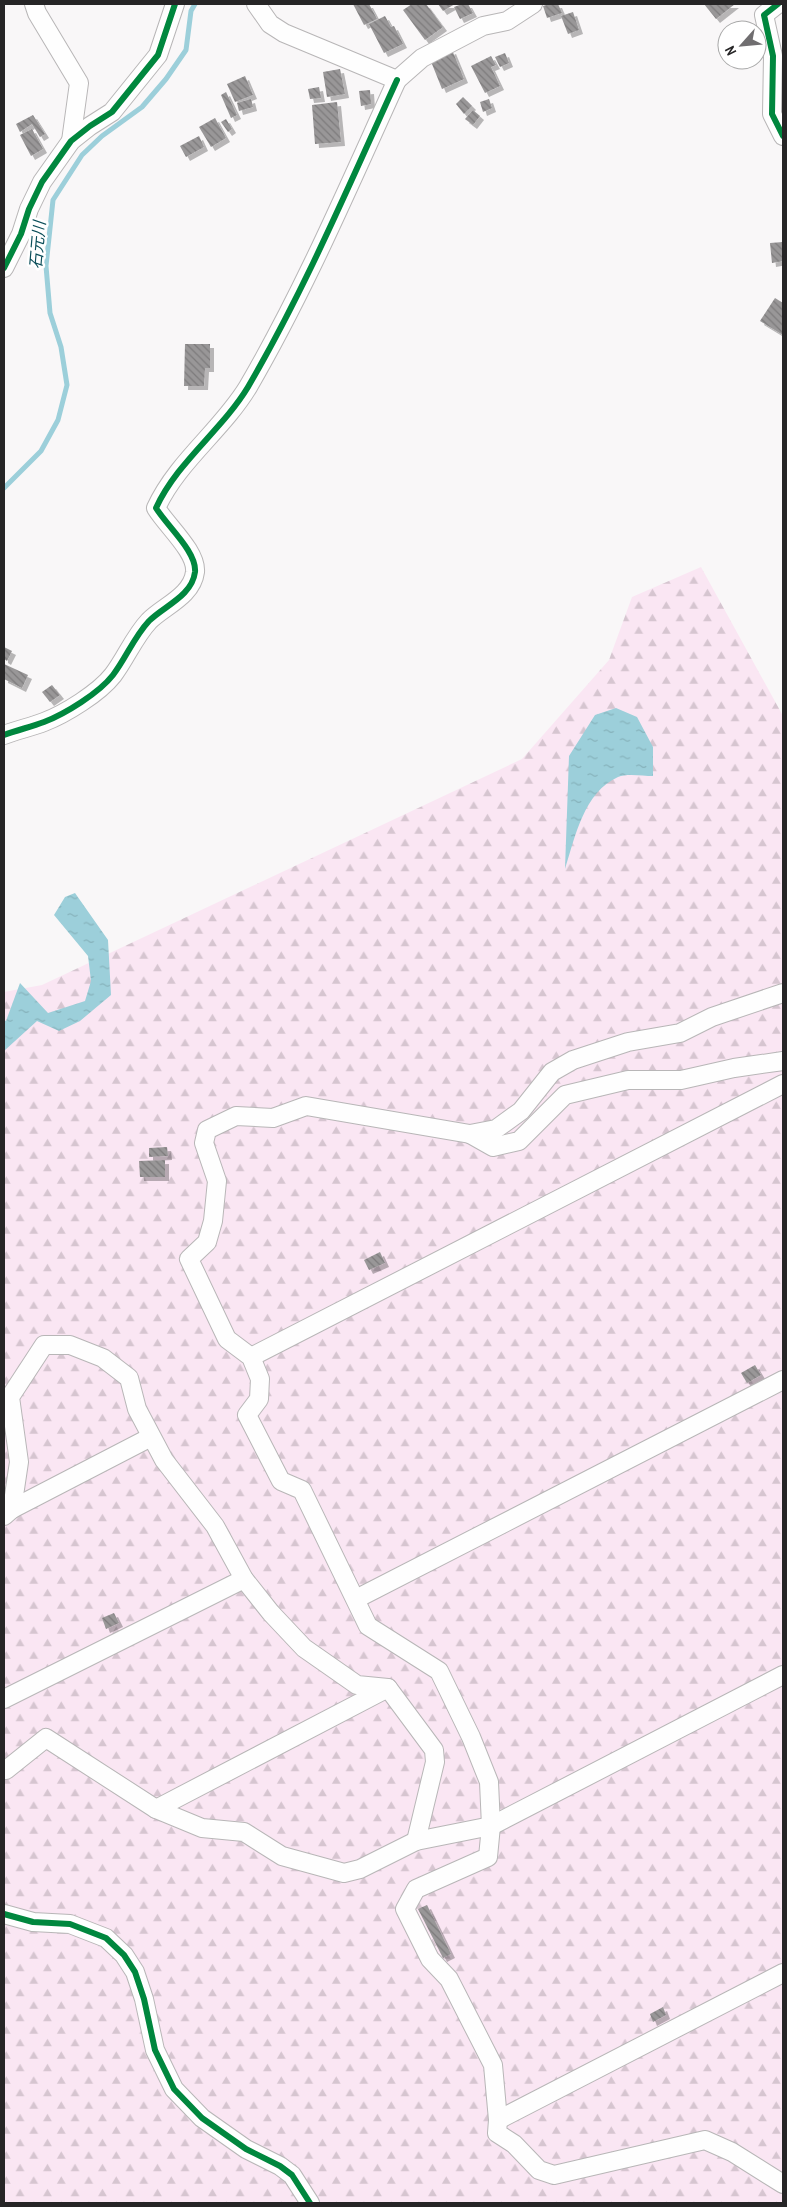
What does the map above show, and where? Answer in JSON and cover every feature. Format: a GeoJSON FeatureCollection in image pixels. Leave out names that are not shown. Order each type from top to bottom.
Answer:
{"type":"FeatureCollection","features":[{"type":"Feature","properties":{"kind":"street"},"geometry":{"type":"LineString","coordinates":[[34,4],[37,13],[79,83],[71,141]]}},
{"type":"Feature","properties":{"kind":"street"},"geometry":{"type":"LineString","coordinates":[[4,268],[22,234],[33,199],[42,182],[71,141],[112,112],[158,55],[175,4]]}},
{"type":"Feature","properties":{"kind":"street"},"geometry":{"type":"LineString","coordinates":[[256,4],[270,24],[284,33],[397,80]]}},
{"type":"Feature","properties":{"kind":"street"},"geometry":{"type":"LineString","coordinates":[[4,735],[45,722],[85,699],[112,676],[148,623],[178,599],[190,586],[195,572],[192,556],[164,522],[156,508],[170,485],[246,389],[301,286],[397,80],[422,58],[483,26],[507,21],[533,4]]}},
{"type":"Feature","properties":{"kind":"street"},"geometry":{"type":"LineString","coordinates":[[778,4],[764,15],[774,56],[772,114],[783,136]]}},
{"type":"Feature","properties":{"kind":"street"},"geometry":{"type":"LineString","coordinates":[[470,1134],[496,1129],[521,1111],[552,1072],[573,1060],[628,1042],[680,1032],[712,1017],[783,993]]}},
{"type":"Feature","properties":{"kind":"street"},"geometry":{"type":"LineString","coordinates":[[783,1061],[734,1068],[681,1080],[628,1080],[565,1094],[519,1141],[494,1147],[470,1134],[306,1106],[273,1118],[236,1116],[208,1130],[204,1143],[217,1181],[213,1221],[207,1242],[188,1259],[227,1339],[251,1357],[260,1379],[259,1399],[247,1415],[281,1481],[302,1490],[368,1626],[439,1671],[471,1737],[489,1782],[491,1826],[488,1857],[416,1889],[405,1909],[430,1959],[449,1979],[493,2065],[498,2120],[497,2133],[514,2144],[539,2170],[554,2175],[705,2140],[732,2152],[783,2184]]}},
{"type":"Feature","properties":{"kind":"street"},"geometry":{"type":"LineString","coordinates":[[251,1357],[783,1084]]}},
{"type":"Feature","properties":{"kind":"street"},"geometry":{"type":"LineString","coordinates":[[8,1512],[19,1462],[10,1397],[44,1345],[70,1346],[102,1358],[129,1378],[137,1409],[164,1460],[215,1526],[244,1579],[271,1613],[304,1648],[357,1685],[388,1688],[434,1750],[436,1762],[416,1841]]}},
{"type":"Feature","properties":{"kind":"street"},"geometry":{"type":"LineString","coordinates":[[356,1599],[783,1380]]}},
{"type":"Feature","properties":{"kind":"street"},"geometry":{"type":"LineString","coordinates":[[8,1512],[151,1438]]}},
{"type":"Feature","properties":{"kind":"street"},"geometry":{"type":"LineString","coordinates":[[4,1699],[244,1579]]}},
{"type":"Feature","properties":{"kind":"street"},"geometry":{"type":"LineString","coordinates":[[4,1768],[6,1770],[46,1738],[156,1809],[202,1828],[244,1832],[282,1856],[344,1873],[360,1869],[416,1841],[491,1826],[783,1675]]}},
{"type":"Feature","properties":{"kind":"street"},"geometry":{"type":"LineString","coordinates":[[156,1809],[388,1688]]}},
{"type":"Feature","properties":{"kind":"street"},"geometry":{"type":"LineString","coordinates":[[4,1914],[33,1922],[70,1924],[106,1938],[124,1954],[135,1972],[144,1999],[155,2050],[174,2089],[202,2118],[246,2148],[280,2166],[292,2175],[310,2203]]}},
{"type":"Feature","properties":{"kind":"street"},"geometry":{"type":"LineString","coordinates":[[498,2120],[783,1973]]}},
{"type":"Feature","properties":{"kind":"green space"},"geometry":{"type":"Polygon","coordinates":[[[701,567],[783,716],[783,2203],[4,2203],[4,992],[42,985],[522,759],[609,660],[632,597],[701,567]]]}},
{"type":"Feature","properties":{"kind":"water"},"geometry":{"type":"Polygon","coordinates":[[[616,708],[637,717],[653,747],[653,776],[630,775],[618,777],[606,784],[597,793],[582,817],[565,869],[569,756],[595,715],[616,708]]]}},
{"type":"Feature","properties":{"kind":"water"},"geometry":{"type":"Polygon","coordinates":[[[75,893],[108,940],[111,995],[80,1021],[59,1031],[37,1021],[4,1051],[4,1020],[6,1021],[20,983],[48,1013],[85,1001],[91,981],[88,956],[54,915],[65,897],[75,893]]]}},
{"type":"Feature","properties":{"kind":"building"},"geometry":{"type":"Polygon","coordinates":[[[353,4],[369,4],[377,19],[364,25],[353,4]]]}},
{"type":"Feature","properties":{"kind":"building"},"geometry":{"type":"Polygon","coordinates":[[[412,4],[426,4],[443,27],[425,40],[403,10],[412,4]]]}},
{"type":"Feature","properties":{"kind":"building"},"geometry":{"type":"Polygon","coordinates":[[[438,4],[455,4],[443,11],[438,4]]]}},
{"type":"Feature","properties":{"kind":"building"},"geometry":{"type":"Polygon","coordinates":[[[468,4],[473,13],[460,19],[454,7],[468,4]]]}},
{"type":"Feature","properties":{"kind":"building"},"geometry":{"type":"Polygon","coordinates":[[[558,4],[562,13],[547,18],[543,6],[558,4]]]}},
{"type":"Feature","properties":{"kind":"building"},"geometry":{"type":"Polygon","coordinates":[[[704,4],[735,4],[716,19],[704,4]]]}},
{"type":"Feature","properties":{"kind":"building"},"geometry":{"type":"Polygon","coordinates":[[[573,12],[579,30],[568,34],[561,16],[573,12]]]}},
{"type":"Feature","properties":{"kind":"building"},"geometry":{"type":"Polygon","coordinates":[[[385,16],[391,27],[394,26],[403,44],[384,53],[369,24],[385,16]]]}},
{"type":"Feature","properties":{"kind":"building"},"geometry":{"type":"Polygon","coordinates":[[[452,50],[464,79],[442,89],[430,59],[452,50]]]}},
{"type":"Feature","properties":{"kind":"building"},"geometry":{"type":"Polygon","coordinates":[[[505,53],[509,63],[500,67],[495,57],[505,53]]]}},
{"type":"Feature","properties":{"kind":"building"},"geometry":{"type":"Polygon","coordinates":[[[491,56],[496,65],[491,67],[500,86],[485,93],[471,66],[491,56]]]}},
{"type":"Feature","properties":{"kind":"building"},"geometry":{"type":"Polygon","coordinates":[[[340,69],[345,94],[327,97],[323,72],[340,69]]]}},
{"type":"Feature","properties":{"kind":"building"},"geometry":{"type":"Polygon","coordinates":[[[245,76],[253,95],[235,102],[227,84],[245,76]]]}},
{"type":"Feature","properties":{"kind":"building"},"geometry":{"type":"Polygon","coordinates":[[[319,87],[321,98],[310,99],[308,89],[319,87]]]}},
{"type":"Feature","properties":{"kind":"building"},"geometry":{"type":"Polygon","coordinates":[[[370,90],[371,104],[361,106],[359,91],[370,90]]]}},
{"type":"Feature","properties":{"kind":"building"},"geometry":{"type":"Polygon","coordinates":[[[226,92],[237,115],[231,118],[221,95],[226,92]]]}},
{"type":"Feature","properties":{"kind":"building"},"geometry":{"type":"Polygon","coordinates":[[[463,97],[472,106],[464,114],[456,104],[463,97]]]}},
{"type":"Feature","properties":{"kind":"building"},"geometry":{"type":"Polygon","coordinates":[[[251,99],[253,107],[239,111],[237,103],[251,99]]]}},
{"type":"Feature","properties":{"kind":"building"},"geometry":{"type":"Polygon","coordinates":[[[489,99],[492,108],[483,112],[480,102],[489,99]]]}},
{"type":"Feature","properties":{"kind":"building"},"geometry":{"type":"Polygon","coordinates":[[[337,102],[341,142],[315,144],[312,105],[337,102]]]}},
{"type":"Feature","properties":{"kind":"building"},"geometry":{"type":"Polygon","coordinates":[[[473,110],[480,116],[473,125],[465,119],[473,110]]]}},
{"type":"Feature","properties":{"kind":"building"},"geometry":{"type":"Polygon","coordinates":[[[33,115],[45,134],[40,137],[32,124],[20,132],[16,124],[33,115]]]}},
{"type":"Feature","properties":{"kind":"building"},"geometry":{"type":"Polygon","coordinates":[[[215,118],[226,138],[211,147],[199,127],[215,118]]]}},
{"type":"Feature","properties":{"kind":"building"},"geometry":{"type":"Polygon","coordinates":[[[226,119],[232,129],[228,132],[221,122],[226,119]]]}},
{"type":"Feature","properties":{"kind":"building"},"geometry":{"type":"Polygon","coordinates":[[[32,129],[43,149],[31,156],[20,135],[32,129]]]}},
{"type":"Feature","properties":{"kind":"building"},"geometry":{"type":"Polygon","coordinates":[[[199,136],[204,147],[186,157],[180,146],[199,136]]]}},
{"type":"Feature","properties":{"kind":"building"},"geometry":{"type":"Polygon","coordinates":[[[783,242],[783,261],[772,263],[770,243],[783,242]]]}},
{"type":"Feature","properties":{"kind":"building"},"geometry":{"type":"Polygon","coordinates":[[[775,298],[783,303],[783,335],[760,321],[775,298]]]}},
{"type":"Feature","properties":{"kind":"building"},"geometry":{"type":"Polygon","coordinates":[[[185,344],[210,344],[210,368],[205,368],[204,386],[184,386],[185,344]]]}},
{"type":"Feature","properties":{"kind":"building"},"geometry":{"type":"Polygon","coordinates":[[[4,647],[12,651],[7,661],[4,659],[4,647]]]}},
{"type":"Feature","properties":{"kind":"building"},"geometry":{"type":"Polygon","coordinates":[[[4,664],[28,675],[22,688],[4,679],[4,664]]]}},
{"type":"Feature","properties":{"kind":"building"},"geometry":{"type":"Polygon","coordinates":[[[52,685],[60,695],[50,702],[42,692],[52,685]]]}},
{"type":"Feature","properties":{"kind":"building"},"geometry":{"type":"Polygon","coordinates":[[[167,1147],[168,1156],[149,1157],[149,1148],[167,1147]]]}},
{"type":"Feature","properties":{"kind":"building"},"geometry":{"type":"Polygon","coordinates":[[[165,1160],[165,1177],[140,1177],[139,1161],[165,1160]]]}},
{"type":"Feature","properties":{"kind":"building"},"geometry":{"type":"Polygon","coordinates":[[[380,1252],[385,1263],[369,1270],[364,1260],[380,1252]]]}},
{"type":"Feature","properties":{"kind":"building"},"geometry":{"type":"Polygon","coordinates":[[[755,1365],[761,1375],[747,1383],[741,1373],[755,1365]]]}},
{"type":"Feature","properties":{"kind":"building"},"geometry":{"type":"Polygon","coordinates":[[[114,1613],[119,1623],[106,1629],[102,1618],[114,1613]]]}},
{"type":"Feature","properties":{"kind":"building"},"geometry":{"type":"Polygon","coordinates":[[[427,1905],[451,1954],[443,1958],[418,1909],[427,1905]]]}},
{"type":"Feature","properties":{"kind":"building"},"geometry":{"type":"Polygon","coordinates":[[[663,2007],[666,2015],[653,2022],[650,2014],[663,2007]]]}},
{"type":"Feature","properties":{"kind":"waterway","name":"石元川"},"geometry":{"type":"LineString","coordinates":[[4,488],[41,451],[58,420],[67,385],[61,347],[50,313],[46,266],[53,200],[82,155],[102,136],[142,107],[166,79],[186,50],[191,11],[195,4]]}},
{"type":"Feature","properties":{"kind":"cycle path"},"geometry":{"type":"LineString","coordinates":[[4,268],[21,234],[29,209],[42,182],[71,141],[112,112],[158,55],[175,4]]}},
{"type":"Feature","properties":{"kind":"cycle path"},"geometry":{"type":"LineString","coordinates":[[778,4],[764,15],[773,56],[772,114],[783,136]]}},
{"type":"Feature","properties":{"kind":"cycle path"},"geometry":{"type":"LineString","coordinates":[[4,735],[52,718],[81,702],[99,689],[113,675],[149,621],[189,588],[195,572],[191,556],[156,508],[165,491],[187,461],[237,403],[269,350],[308,274],[397,80]]}},
{"type":"Feature","properties":{"kind":"cycle path"},"geometry":{"type":"LineString","coordinates":[[4,1914],[33,1922],[70,1924],[106,1938],[124,1955],[135,1972],[144,1999],[155,2050],[174,2089],[202,2118],[246,2149],[280,2166],[292,2175],[310,2203]]}}]}
